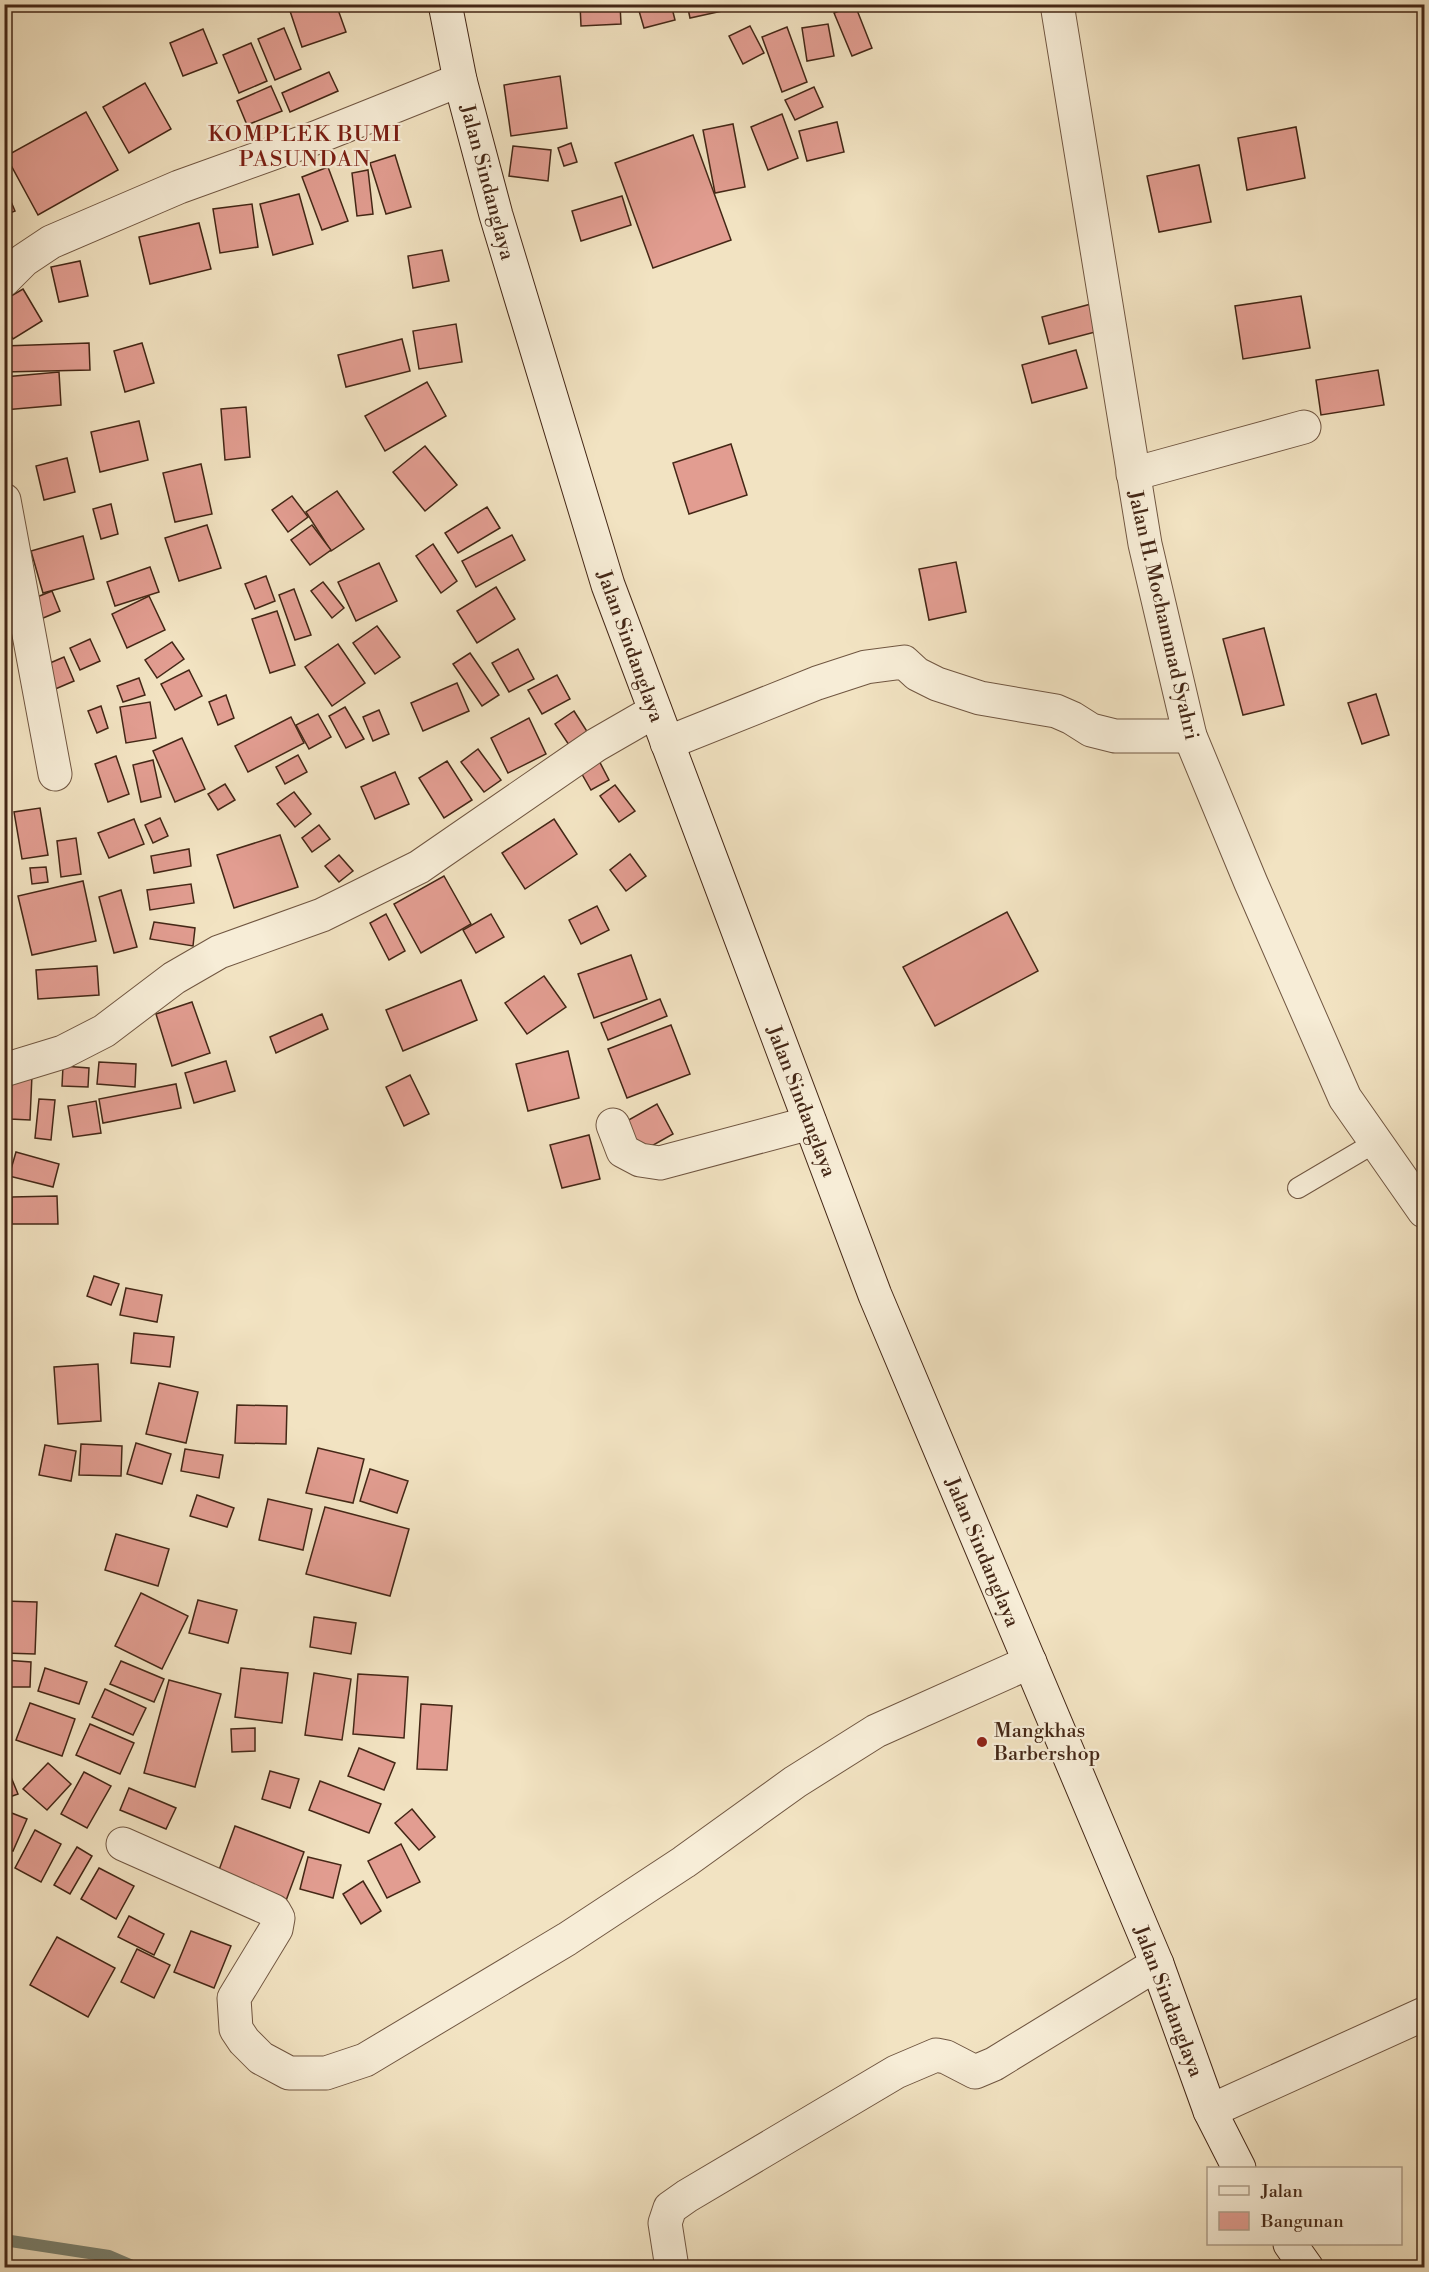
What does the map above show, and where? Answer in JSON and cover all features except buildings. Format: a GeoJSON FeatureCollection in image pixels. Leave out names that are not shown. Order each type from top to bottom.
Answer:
{"type":"FeatureCollection","features":[{"type":"Feature","properties":{"kind":"street","name":"Jalan H. Mochammad Syahri"},"geometry":{"type":"LineString","coordinates":[[1057,4],[1144,544],[1190,736],[1251,884],[1345,1098],[1425,1211]]}},
{"type":"Feature","properties":{"kind":"street","name":"Jalan Sindanglaya"},"geometry":{"type":"LineString","coordinates":[[451,6],[463,91],[496,215],[608,585],[875,1295],[1157,1964],[1210,2111],[1238,2167]]}},
{"type":"Feature","properties":{"kind":"street"},"geometry":{"type":"LineString","coordinates":[[4,280],[24,260],[51,242],[179,187],[321,136],[463,91]]}},
{"type":"Feature","properties":{"kind":"street"},"geometry":{"type":"LineString","coordinates":[[1132,474],[1305,427]]}},
{"type":"Feature","properties":{"kind":"street"},"geometry":{"type":"LineString","coordinates":[[4,500],[13,593],[55,774]]}},
{"type":"Feature","properties":{"kind":"street"},"geometry":{"type":"LineString","coordinates":[[667,743],[817,683],[866,667],[904,662],[917,674],[936,684],[980,698],[1056,711],[1090,730],[1115,736],[1190,736]]}},
{"type":"Feature","properties":{"kind":"street"},"geometry":{"type":"LineString","coordinates":[[4,1070],[63,1052],[104,1031],[174,978],[219,952],[322,915],[419,867],[596,745],[655,711]]}},
{"type":"Feature","properties":{"kind":"street"},"geometry":{"type":"LineString","coordinates":[[613,1125],[623,1151],[640,1160],[660,1163],[810,1123]]}},
{"type":"Feature","properties":{"kind":"street"},"geometry":{"type":"LineString","coordinates":[[123,1844],[274,1911],[278,1918],[276,1929],[234,1998],[236,2029],[261,2058],[289,2073],[326,2073],[365,2060],[567,1939],[684,1862],[795,1782],[876,1731],[1030,1662]]}},
{"type":"Feature","properties":{"kind":"street"},"geometry":{"type":"LineString","coordinates":[[672,2268],[665,2223],[670,2208],[687,2196],[896,2072],[936,2055],[946,2057],[975,2072],[994,2064],[1157,1964]]}},
{"type":"Feature","properties":{"kind":"street"},"geometry":{"type":"LineString","coordinates":[[1210,2111],[1425,2014]]}},
{"type":"Feature","properties":{"kind":"street"},"geometry":{"type":"LineString","coordinates":[[1291,2245],[1307,2268]]}},
{"type":"Feature","properties":{"kind":"lane"},"geometry":{"type":"LineString","coordinates":[[1298,1188],[1376,1142]]}},
{"type":"Feature","properties":{"kind":"waterway"},"geometry":{"type":"LineString","coordinates":[[4,2240],[109,2256],[137,2268]]}},
{"type":"Feature","properties":{"kind":"place","name":"Mangkhas Barbershop"},"geometry":{"type":"Point","coordinates":[982,1742]}},
{"type":"Feature","properties":{"kind":"district","name":"KOMPLEK BUMI PASUNDAN"},"geometry":{"type":"Point","coordinates":[305,146]}}]}
